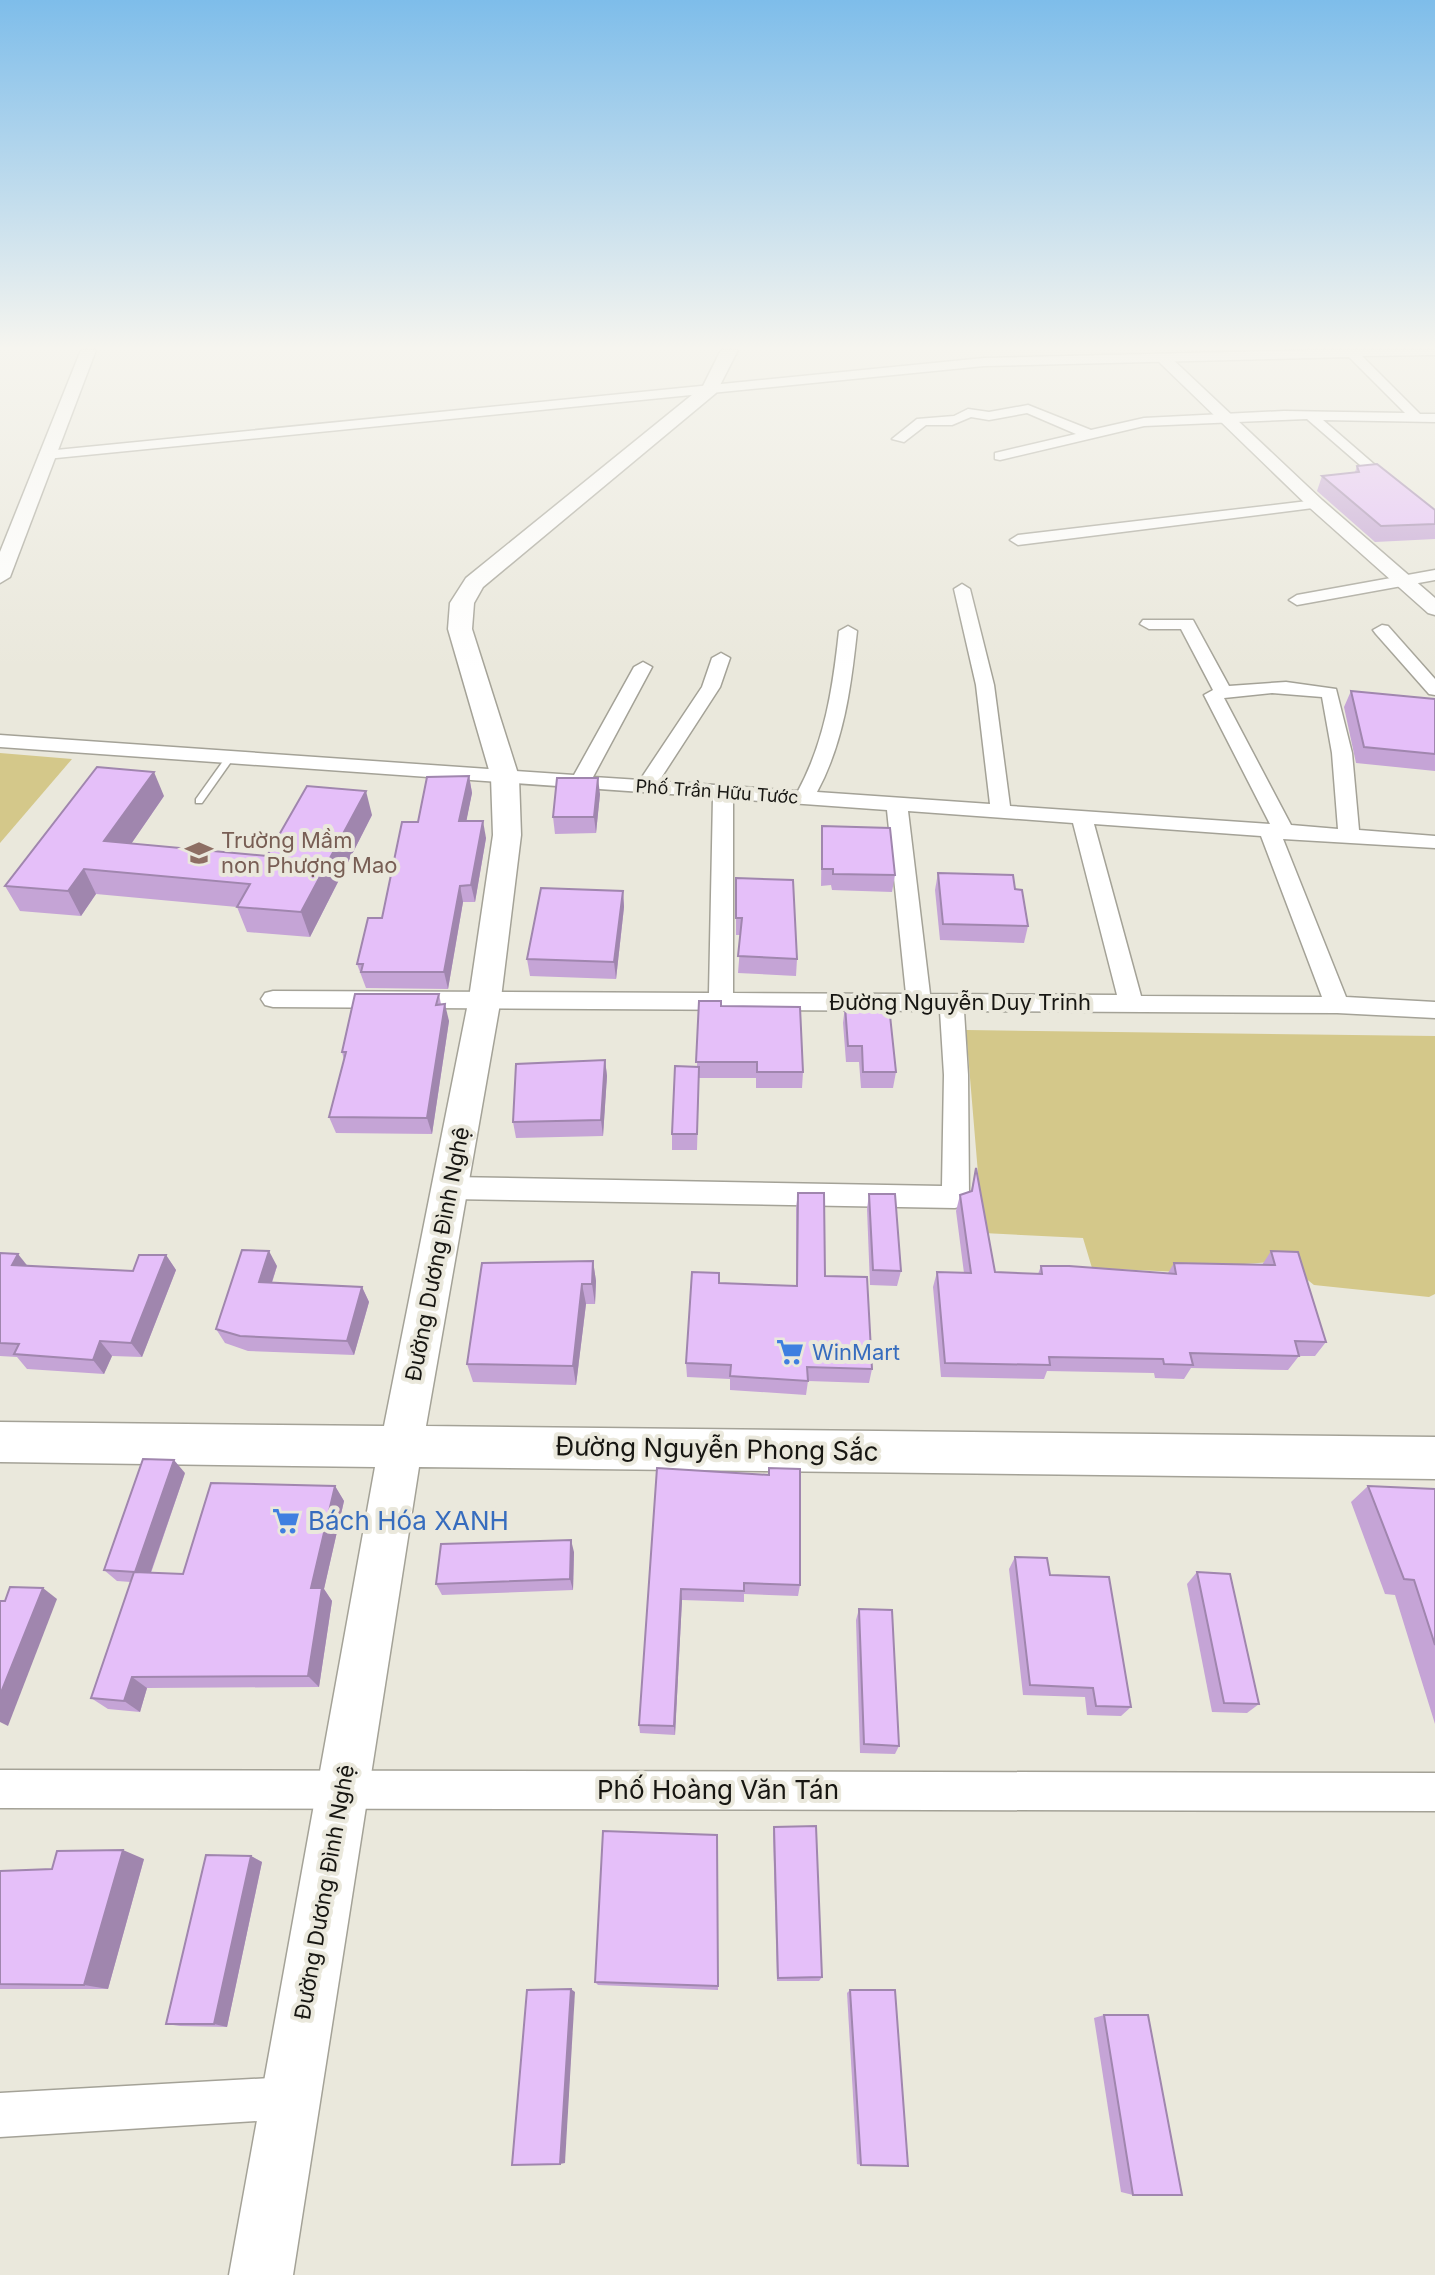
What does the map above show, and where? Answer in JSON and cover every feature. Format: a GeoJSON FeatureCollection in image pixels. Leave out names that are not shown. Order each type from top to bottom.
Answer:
{"type":"FeatureCollection","features":[{"type":"Feature","properties":{"kind":"main road","name":"Đường Dương Đình Nghệ"},"geometry":{"type":"LineString","coordinates":[[261,2275],[288,2098],[401,1445],[485,998],[507,835],[505,777],[460,629],[464,596],[482,575],[628,456]]}},
{"type":"Feature","properties":{"kind":"main road","name":"Đường Nguyễn Phong Sắc"},"geometry":{"type":"LineString","coordinates":[[0,1442],[1435,1458]]}},
{"type":"Feature","properties":{"kind":"street"},"geometry":{"type":"LineString","coordinates":[[0,577],[46,456]]}},
{"type":"Feature","properties":{"kind":"street"},"geometry":{"type":"LineString","coordinates":[[1265,456],[1435,609]]}},
{"type":"Feature","properties":{"kind":"street"},"geometry":{"type":"LineString","coordinates":[[1357,456],[1435,525]]}},
{"type":"Feature","properties":{"kind":"street"},"geometry":{"type":"LineString","coordinates":[[1018,540],[1316,504]]}},
{"type":"Feature","properties":{"kind":"street"},"geometry":{"type":"LineString","coordinates":[[1297,600],[1435,575]]}},
{"type":"Feature","properties":{"kind":"street"},"geometry":{"type":"LineString","coordinates":[[962,589],[985,685],[1001,812]]}},
{"type":"Feature","properties":{"kind":"street"},"geometry":{"type":"LineString","coordinates":[[1149,624],[1187,624],[1223,692]]}},
{"type":"Feature","properties":{"kind":"street"},"geometry":{"type":"LineString","coordinates":[[1382,630],[1435,690]]}},
{"type":"Feature","properties":{"kind":"street"},"geometry":{"type":"LineString","coordinates":[[804,798],[818,775],[832,737],[842,693],[848,631]]}},
{"type":"Feature","properties":{"kind":"street"},"geometry":{"type":"LineString","coordinates":[[645,787],[711,687],[721,658]]}},
{"type":"Feature","properties":{"kind":"street"},"geometry":{"type":"LineString","coordinates":[[580,783],[643,667]]}},
{"type":"Feature","properties":{"kind":"street"},"geometry":{"type":"LineString","coordinates":[[1337,1005],[1278,832],[1213,695],[1261,686],[1299,687],[1330,693],[1342,753],[1349,837]]}},
{"type":"Feature","properties":{"kind":"street","name":"Phố Trần Hữu Tước"},"geometry":{"type":"LineString","coordinates":[[0,741],[1435,842]]}},
{"type":"Feature","properties":{"kind":"street"},"geometry":{"type":"LineString","coordinates":[[721,1000],[723,792]]}},
{"type":"Feature","properties":{"kind":"street"},"geometry":{"type":"LineString","coordinates":[[897,805],[919,1002]]}},
{"type":"Feature","properties":{"kind":"street"},"geometry":{"type":"LineString","coordinates":[[1082,818],[1131,1004]]}},
{"type":"Feature","properties":{"kind":"street","name":"Đường Nguyễn Duy Trinh"},"geometry":{"type":"LineString","coordinates":[[273,999],[1337,1005],[1435,1010]]}},
{"type":"Feature","properties":{"kind":"street"},"geometry":{"type":"LineString","coordinates":[[450,1188],[955,1197],[956,1075],[951,1002]]}},
{"type":"Feature","properties":{"kind":"street","name":"Phố Hoàng Văn Tán"},"geometry":{"type":"LineString","coordinates":[[0,1789],[1435,1792]]}},
{"type":"Feature","properties":{"kind":"street"},"geometry":{"type":"LineString","coordinates":[[0,2115],[288,2098]]}},
{"type":"Feature","properties":{"kind":"lane"},"geometry":{"type":"LineString","coordinates":[[199,801],[229,759]]}},
{"type":"Feature","properties":{"kind":"shaded area"},"geometry":{"type":"Polygon","coordinates":[[[0,753],[72,759],[0,843],[0,753]]]}},
{"type":"Feature","properties":{"kind":"shaded area"},"geometry":{"type":"Polygon","coordinates":[[[966,1030],[1435,1036],[1435,1294],[1429,1297],[1314,1285],[1284,1261],[1244,1264],[1224,1274],[1092,1268],[1083,1238],[983,1233],[966,1030]]]}},
{"type":"Feature","properties":{"kind":"building"},"geometry":{"type":"Polygon","coordinates":[[[1377,464],[1435,510],[1435,524],[1381,526],[1322,476],[1359,472],[1357,466],[1377,464]]]}},
{"type":"Feature","properties":{"kind":"building"},"geometry":{"type":"Polygon","coordinates":[[[1351,691],[1435,699],[1435,754],[1364,747],[1351,691]]]}},
{"type":"Feature","properties":{"kind":"building"},"geometry":{"type":"Polygon","coordinates":[[[97,767],[154,772],[104,841],[267,856],[307,786],[366,791],[301,912],[237,907],[250,884],[84,869],[68,891],[5,886],[97,767]]]}},
{"type":"Feature","properties":{"kind":"building"},"geometry":{"type":"Polygon","coordinates":[[[469,776],[459,821],[483,821],[471,885],[460,886],[444,972],[361,972],[363,964],[357,964],[368,918],[382,918],[402,822],[418,822],[427,777],[469,776]]]}},
{"type":"Feature","properties":{"kind":"building"},"geometry":{"type":"Polygon","coordinates":[[[557,778],[598,778],[594,817],[553,817],[557,778]]]}},
{"type":"Feature","properties":{"kind":"building"},"geometry":{"type":"Polygon","coordinates":[[[822,826],[890,828],[895,875],[833,874],[833,869],[822,869],[822,826]]]}},
{"type":"Feature","properties":{"kind":"building"},"geometry":{"type":"Polygon","coordinates":[[[938,873],[1013,875],[1015,889],[1022,890],[1028,926],[943,924],[938,873]]]}},
{"type":"Feature","properties":{"kind":"building"},"geometry":{"type":"Polygon","coordinates":[[[736,878],[793,880],[797,959],[738,956],[742,918],[736,918],[736,878]]]}},
{"type":"Feature","properties":{"kind":"building"},"geometry":{"type":"Polygon","coordinates":[[[541,888],[623,891],[614,962],[527,959],[541,888]]]}},
{"type":"Feature","properties":{"kind":"building"},"geometry":{"type":"Polygon","coordinates":[[[355,994],[439,994],[436,1005],[445,1004],[427,1118],[329,1117],[346,1052],[342,1052],[355,994]]]}},
{"type":"Feature","properties":{"kind":"building"},"geometry":{"type":"Polygon","coordinates":[[[699,1001],[721,1001],[721,1006],[800,1007],[803,1072],[757,1072],[757,1062],[696,1062],[699,1001]]]}},
{"type":"Feature","properties":{"kind":"building"},"geometry":{"type":"Polygon","coordinates":[[[845,1006],[889,1006],[896,1072],[863,1072],[862,1046],[848,1046],[845,1006]]]}},
{"type":"Feature","properties":{"kind":"building"},"geometry":{"type":"Polygon","coordinates":[[[605,1060],[601,1120],[513,1122],[516,1064],[605,1060]]]}},
{"type":"Feature","properties":{"kind":"building"},"geometry":{"type":"Polygon","coordinates":[[[675,1066],[699,1067],[697,1134],[672,1134],[675,1066]]]}},
{"type":"Feature","properties":{"kind":"building"},"geometry":{"type":"Polygon","coordinates":[[[976,1168],[995,1272],[1042,1274],[1041,1266],[1069,1266],[1176,1274],[1174,1263],[1275,1265],[1271,1251],[1298,1252],[1326,1342],[1295,1341],[1299,1356],[1190,1353],[1193,1365],[1164,1364],[1163,1359],[1049,1357],[1050,1365],[945,1363],[937,1272],[971,1273],[960,1195],[972,1191],[976,1168]]]}},
{"type":"Feature","properties":{"kind":"building"},"geometry":{"type":"Polygon","coordinates":[[[798,1193],[824,1193],[825,1276],[867,1277],[872,1369],[807,1367],[808,1381],[730,1376],[731,1365],[686,1363],[692,1272],[719,1273],[719,1283],[797,1286],[798,1193]]]}},
{"type":"Feature","properties":{"kind":"building"},"geometry":{"type":"Polygon","coordinates":[[[869,1194],[895,1194],[901,1271],[873,1270],[869,1194]]]}},
{"type":"Feature","properties":{"kind":"building"},"geometry":{"type":"Polygon","coordinates":[[[242,1250],[269,1251],[259,1282],[362,1287],[347,1341],[240,1336],[216,1329],[242,1250]]]}},
{"type":"Feature","properties":{"kind":"building"},"geometry":{"type":"Polygon","coordinates":[[[0,1253],[18,1254],[12,1265],[133,1271],[139,1255],[166,1255],[131,1343],[100,1341],[93,1360],[14,1354],[19,1344],[0,1343],[0,1253]]]}},
{"type":"Feature","properties":{"kind":"building"},"geometry":{"type":"Polygon","coordinates":[[[593,1261],[592,1284],[582,1284],[573,1366],[467,1364],[482,1263],[593,1261]]]}},
{"type":"Feature","properties":{"kind":"building"},"geometry":{"type":"Polygon","coordinates":[[[143,1459],[174,1460],[135,1572],[104,1570],[143,1459]]]}},
{"type":"Feature","properties":{"kind":"building"},"geometry":{"type":"Polygon","coordinates":[[[657,1468],[769,1475],[769,1468],[800,1469],[800,1585],[744,1583],[744,1591],[681,1589],[674,1726],[639,1725],[657,1468]]]}},
{"type":"Feature","properties":{"kind":"building"},"geometry":{"type":"Polygon","coordinates":[[[211,1483],[335,1486],[311,1588],[322,1588],[308,1676],[132,1677],[124,1701],[91,1698],[134,1572],[183,1574],[211,1483]]]}},
{"type":"Feature","properties":{"kind":"building"},"geometry":{"type":"Polygon","coordinates":[[[1368,1486],[1435,1489],[1435,1645],[1414,1580],[1404,1579],[1368,1486]]]}},
{"type":"Feature","properties":{"kind":"building"},"geometry":{"type":"Polygon","coordinates":[[[571,1540],[570,1579],[436,1584],[441,1544],[571,1540]]]}},
{"type":"Feature","properties":{"kind":"building"},"geometry":{"type":"Polygon","coordinates":[[[1015,1557],[1047,1558],[1050,1575],[1109,1577],[1131,1707],[1096,1706],[1093,1688],[1030,1685],[1015,1557]]]}},
{"type":"Feature","properties":{"kind":"building"},"geometry":{"type":"Polygon","coordinates":[[[1197,1572],[1230,1574],[1259,1704],[1224,1703],[1197,1572]]]}},
{"type":"Feature","properties":{"kind":"building"},"geometry":{"type":"Polygon","coordinates":[[[10,1587],[43,1588],[0,1695],[0,1601],[5,1601],[10,1587]]]}},
{"type":"Feature","properties":{"kind":"building"},"geometry":{"type":"Polygon","coordinates":[[[859,1609],[892,1610],[899,1746],[864,1744],[859,1609]]]}},
{"type":"Feature","properties":{"kind":"building"},"geometry":{"type":"Polygon","coordinates":[[[816,1826],[822,1977],[778,1978],[774,1827],[816,1826]]]}},
{"type":"Feature","properties":{"kind":"building"},"geometry":{"type":"Polygon","coordinates":[[[603,1831],[717,1835],[718,1986],[595,1982],[603,1831]]]}},
{"type":"Feature","properties":{"kind":"building"},"geometry":{"type":"Polygon","coordinates":[[[123,1850],[84,1985],[0,1984],[0,1871],[52,1869],[57,1851],[123,1850]]]}},
{"type":"Feature","properties":{"kind":"building"},"geometry":{"type":"Polygon","coordinates":[[[206,1855],[251,1856],[214,2024],[166,2024],[206,1855]]]}},
{"type":"Feature","properties":{"kind":"building"},"geometry":{"type":"Polygon","coordinates":[[[571,1989],[560,2164],[512,2165],[527,1990],[571,1989]]]}},
{"type":"Feature","properties":{"kind":"building"},"geometry":{"type":"Polygon","coordinates":[[[850,1990],[895,1990],[908,2166],[861,2165],[850,1990]]]}},
{"type":"Feature","properties":{"kind":"building"},"geometry":{"type":"Polygon","coordinates":[[[1104,2015],[1148,2015],[1182,2195],[1133,2195],[1104,2015]]]}},
{"type":"Feature","properties":{"kind":"place","name":"Trường Mầm non Phượng Mao"},"geometry":{"type":"Point","coordinates":[199,853]}},
{"type":"Feature","properties":{"kind":"place","name":"WinMart"},"geometry":{"type":"Point","coordinates":[790,1352]}},
{"type":"Feature","properties":{"kind":"place","name":"Bách Hóa XANH"},"geometry":{"type":"Point","coordinates":[286,1521]}}]}
